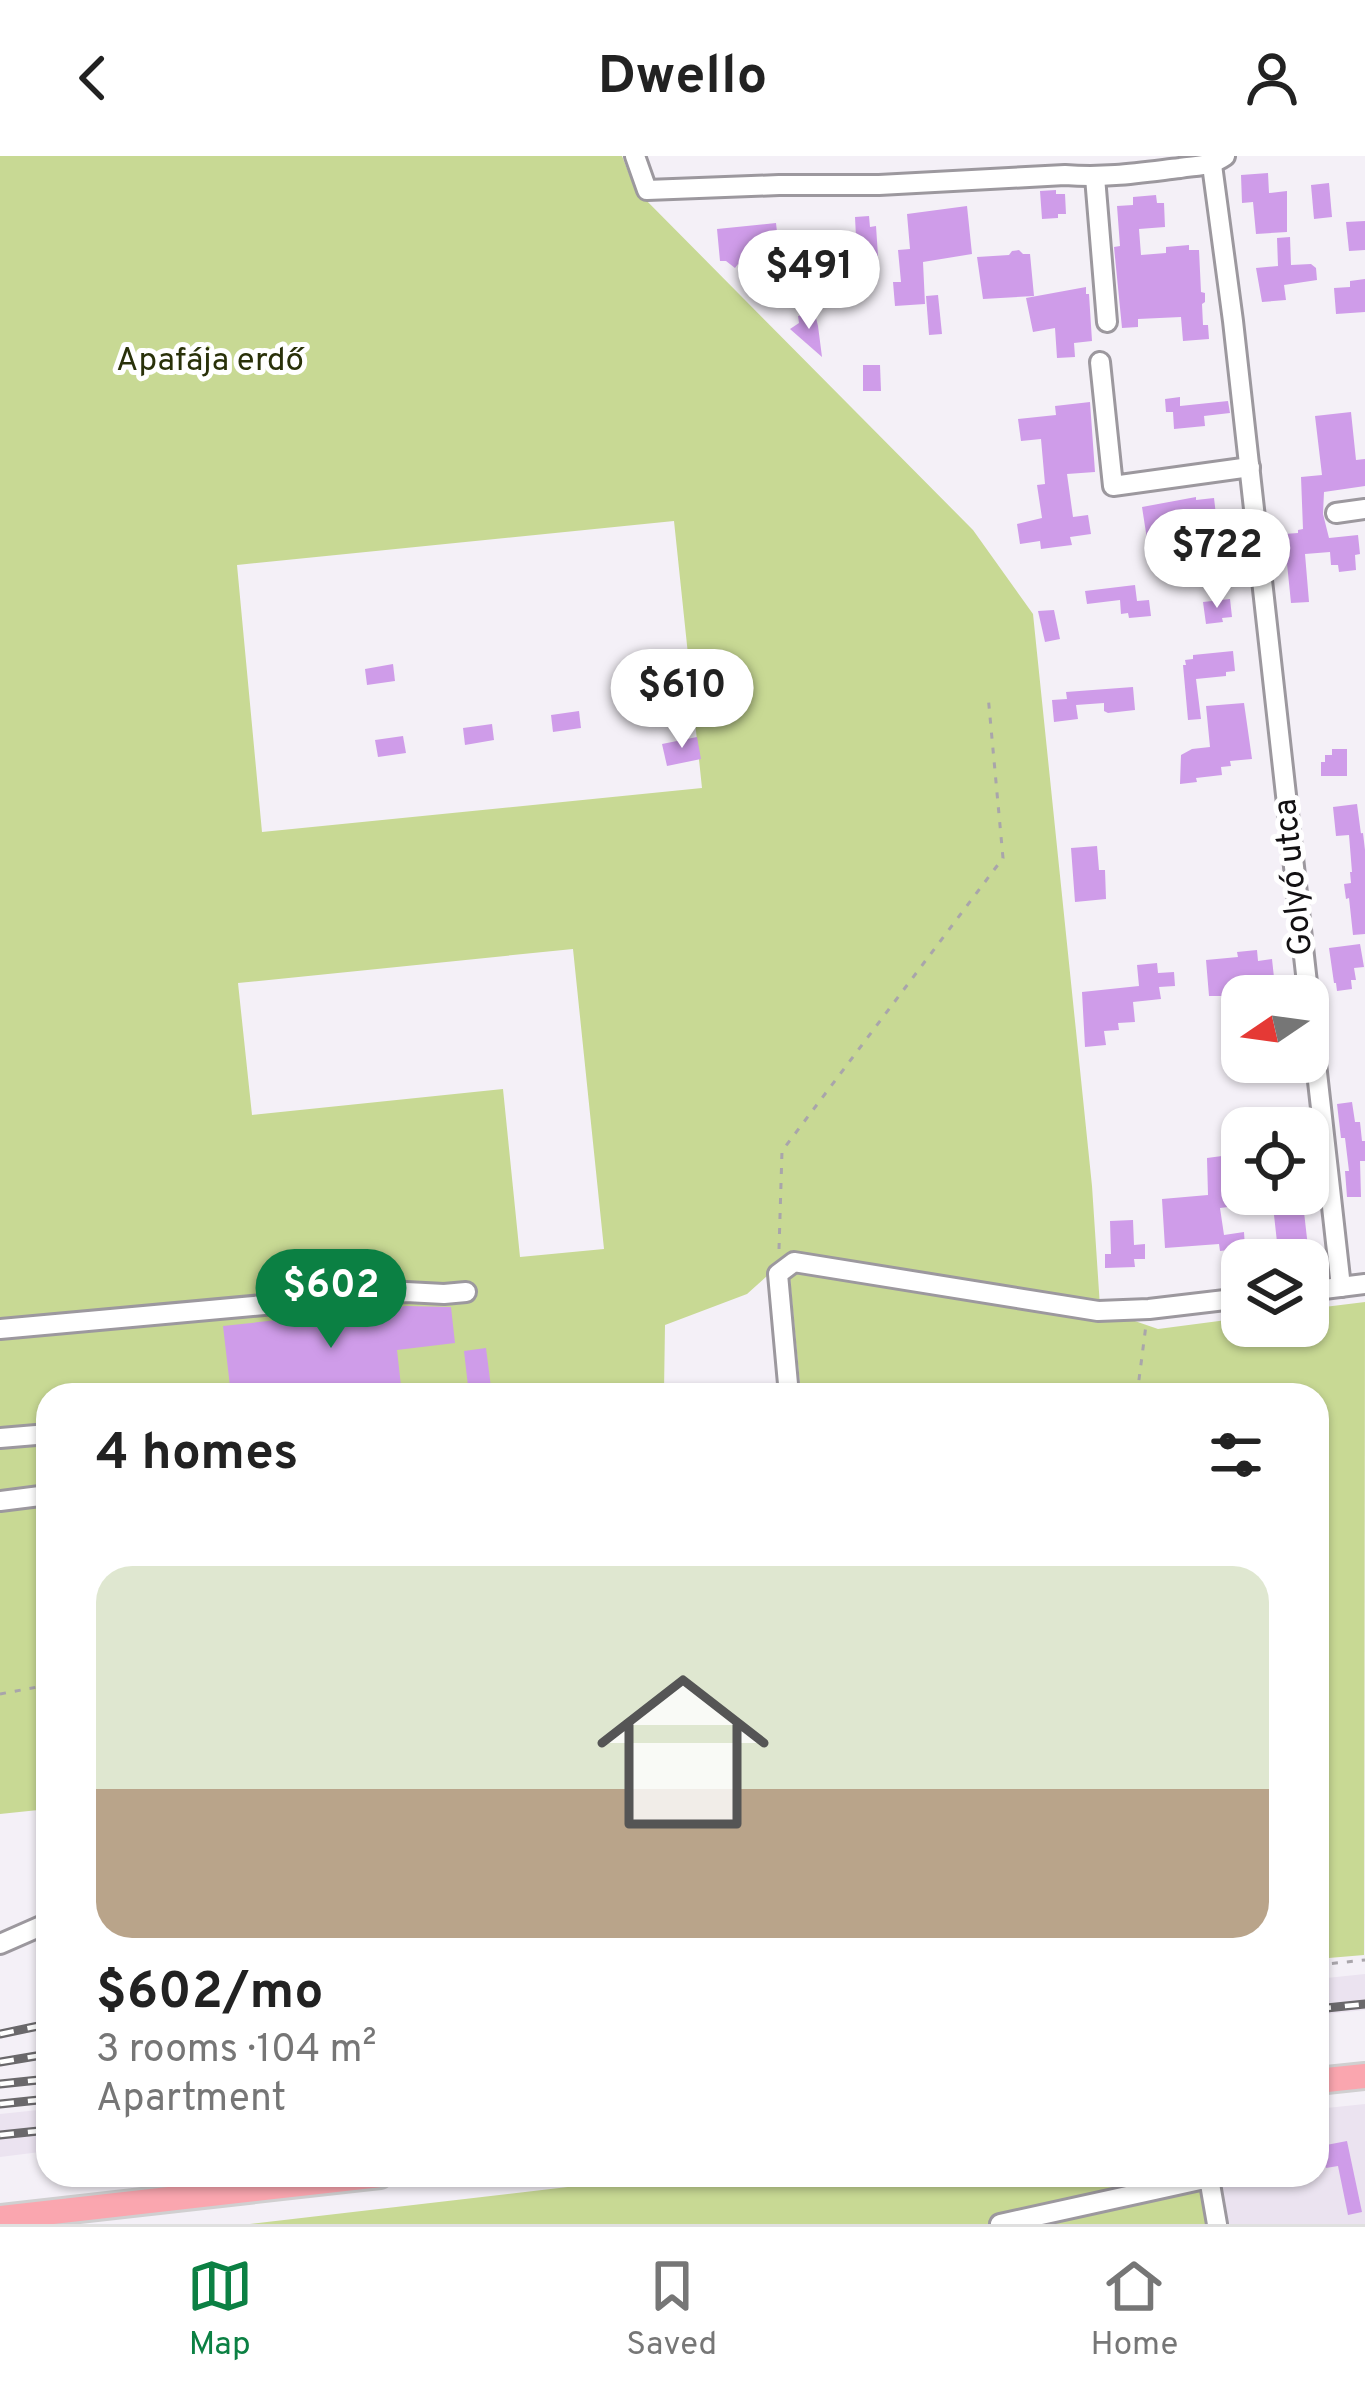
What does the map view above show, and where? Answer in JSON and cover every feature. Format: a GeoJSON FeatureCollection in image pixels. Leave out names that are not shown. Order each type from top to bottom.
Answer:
{"type":"FeatureCollection","features":[{"type":"Feature","properties":{"kind":"main road"},"geometry":{"type":"LineString","coordinates":[[1329,2080],[1365,2076]]}},
{"type":"Feature","properties":{"kind":"main road"},"geometry":{"type":"LineString","coordinates":[[0,2218],[274,2187]]}},
{"type":"Feature","properties":{"kind":"street"},"geometry":{"type":"LineString","coordinates":[[635,156],[647,190],[1095,177],[1218,161]]}},
{"type":"Feature","properties":{"kind":"street","name":"Golyó utca"},"geometry":{"type":"LineString","coordinates":[[1218,161],[1341,1287]]}},
{"type":"Feature","properties":{"kind":"street"},"geometry":{"type":"LineString","coordinates":[[1095,177],[1107,322]]}},
{"type":"Feature","properties":{"kind":"street"},"geometry":{"type":"LineString","coordinates":[[1100,362],[1113,486],[1250,467]]}},
{"type":"Feature","properties":{"kind":"street"},"geometry":{"type":"LineString","coordinates":[[1336,513],[1365,509]]}},
{"type":"Feature","properties":{"kind":"street"},"geometry":{"type":"LineString","coordinates":[[788,1383],[778,1274],[794,1262],[1098,1311],[1221,1300]]}},
{"type":"Feature","properties":{"kind":"street"},"geometry":{"type":"LineString","coordinates":[[1329,1288],[1365,1284]]}},
{"type":"Feature","properties":{"kind":"street"},"geometry":{"type":"LineString","coordinates":[[0,1329],[406,1292],[466,1292]]}},
{"type":"Feature","properties":{"kind":"street"},"geometry":{"type":"LineString","coordinates":[[0,1438],[36,1435]]}},
{"type":"Feature","properties":{"kind":"street"},"geometry":{"type":"LineString","coordinates":[[0,1501],[36,1496]]}},
{"type":"Feature","properties":{"kind":"street"},"geometry":{"type":"LineString","coordinates":[[0,1944],[36,1928]]}},
{"type":"Feature","properties":{"kind":"street"},"geometry":{"type":"LineString","coordinates":[[1000,2224],[1169,2187]]}},
{"type":"Feature","properties":{"kind":"street"},"geometry":{"type":"LineString","coordinates":[[1211,2187],[1217,2224]]}},
{"type":"Feature","properties":{"kind":"path"},"geometry":{"type":"LineString","coordinates":[[778,1274],[782,1150],[1003,858],[988,695]]}},
{"type":"Feature","properties":{"kind":"path"},"geometry":{"type":"LineString","coordinates":[[1139,1383],[1149,1309]]}},
{"type":"Feature","properties":{"kind":"path"},"geometry":{"type":"LineString","coordinates":[[0,1694],[36,1687]]}},
{"type":"Feature","properties":{"kind":"path"},"geometry":{"type":"LineString","coordinates":[[1329,1964],[1365,1960]]}},
{"type":"Feature","properties":{"kind":"shaded area"},"geometry":{"type":"Polygon","coordinates":[[[1365,1974],[1365,2010],[1329,2014],[1329,1978],[1365,1974]]]}},
{"type":"Feature","properties":{"kind":"shaded area"},"geometry":{"type":"Polygon","coordinates":[[[1365,2104],[1365,2224],[1222,2224],[1216,2187],[1329,2187],[1329,2108],[1365,2104]]]}},
{"type":"Feature","properties":{"kind":"shaded area"},"geometry":{"type":"Polygon","coordinates":[[[36,2110],[36,2152],[0,2157],[0,2114],[36,2110]]]}},
{"type":"Feature","properties":{"kind":"green space","name":"Apafája erdő"},"geometry":{"type":"Polygon","coordinates":[[[0,156],[622,156],[635,189],[973,530],[1033,614],[1092,1186],[1101,1322],[1129,1319],[1158,1329],[1221,1321],[1221,1347],[1329,1347],[1329,1306],[1365,1302],[1364,1955],[1329,1958],[1329,1383],[800,1383],[788,1257],[747,1294],[665,1325],[664,1383],[36,1383],[36,1810],[0,1814],[0,156]],[[674,521],[237,565],[262,832],[702,788],[674,521]],[[573,949],[238,983],[252,1115],[503,1089],[520,1257],[604,1249],[573,949]]]}},
{"type":"Feature","properties":{"kind":"green space"},"geometry":{"type":"Polygon","coordinates":[[[567,2187],[1216,2187],[1222,2224],[250,2224],[567,2187]]]}},
{"type":"Feature","properties":{"kind":"building"},"geometry":{"type":"Polygon","coordinates":[[[1268,173],[1269,193],[1287,191],[1287,232],[1256,234],[1253,202],[1242,203],[1241,175],[1268,173]]]}},
{"type":"Feature","properties":{"kind":"building"},"geometry":{"type":"Polygon","coordinates":[[[1329,183],[1332,217],[1314,219],[1311,185],[1329,183]]]}},
{"type":"Feature","properties":{"kind":"building"},"geometry":{"type":"Polygon","coordinates":[[[1056,190],[1056,194],[1065,194],[1066,214],[1042,219],[1040,191],[1056,190]]]}},
{"type":"Feature","properties":{"kind":"building"},"geometry":{"type":"Polygon","coordinates":[[[1156,195],[1157,203],[1164,203],[1165,227],[1139,229],[1141,255],[1189,245],[1189,250],[1199,250],[1201,292],[1205,293],[1203,325],[1208,325],[1209,339],[1183,341],[1181,317],[1138,319],[1138,327],[1122,328],[1114,247],[1120,246],[1117,206],[1133,205],[1133,197],[1156,195]]]}},
{"type":"Feature","properties":{"kind":"building"},"geometry":{"type":"Polygon","coordinates":[[[967,206],[972,254],[923,262],[925,304],[895,306],[893,282],[901,282],[898,250],[910,249],[907,214],[967,206]]]}},
{"type":"Feature","properties":{"kind":"building"},"geometry":{"type":"Polygon","coordinates":[[[869,216],[870,227],[876,226],[878,256],[857,257],[855,217],[869,216]]]}},
{"type":"Feature","properties":{"kind":"building"},"geometry":{"type":"Polygon","coordinates":[[[1365,221],[1365,250],[1349,251],[1346,222],[1365,221]]]}},
{"type":"Feature","properties":{"kind":"building"},"geometry":{"type":"Polygon","coordinates":[[[776,223],[777,232],[808,230],[812,285],[799,286],[798,271],[752,276],[738,264],[735,268],[720,261],[717,229],[776,223]]]}},
{"type":"Feature","properties":{"kind":"building"},"geometry":{"type":"Polygon","coordinates":[[[1290,237],[1291,265],[1311,264],[1317,280],[1284,285],[1286,300],[1262,302],[1256,268],[1278,266],[1277,238],[1290,237]]]}},
{"type":"Feature","properties":{"kind":"building"},"geometry":{"type":"Polygon","coordinates":[[[1019,250],[1030,254],[1034,296],[983,299],[977,257],[1019,250]]]}},
{"type":"Feature","properties":{"kind":"building"},"geometry":{"type":"Polygon","coordinates":[[[1365,279],[1365,312],[1336,314],[1334,288],[1365,279]]]}},
{"type":"Feature","properties":{"kind":"building"},"geometry":{"type":"Polygon","coordinates":[[[1086,287],[1092,341],[1074,343],[1075,357],[1057,358],[1055,328],[1033,332],[1026,298],[1086,287]]]}},
{"type":"Feature","properties":{"kind":"building"},"geometry":{"type":"Polygon","coordinates":[[[938,295],[942,334],[929,335],[926,296],[938,295]]]}},
{"type":"Feature","properties":{"kind":"building"},"geometry":{"type":"Polygon","coordinates":[[[815,314],[822,357],[790,329],[799,323],[798,316],[815,314]]]}},
{"type":"Feature","properties":{"kind":"building"},"geometry":{"type":"Polygon","coordinates":[[[863,365],[880,365],[881,391],[863,391],[863,365]]]}},
{"type":"Feature","properties":{"kind":"building"},"geometry":{"type":"Polygon","coordinates":[[[1180,397],[1180,406],[1228,401],[1230,413],[1204,416],[1205,426],[1174,429],[1173,412],[1166,412],[1165,399],[1180,397]]]}},
{"type":"Feature","properties":{"kind":"building"},"geometry":{"type":"Polygon","coordinates":[[[1090,402],[1095,472],[1067,474],[1073,517],[1088,515],[1091,534],[1070,537],[1072,545],[1041,549],[1040,541],[1020,544],[1017,524],[1042,518],[1037,485],[1045,484],[1041,439],[1021,441],[1018,419],[1056,415],[1055,406],[1090,402]]]}},
{"type":"Feature","properties":{"kind":"building"},"geometry":{"type":"Polygon","coordinates":[[[1351,412],[1356,460],[1365,459],[1365,486],[1324,492],[1323,514],[1329,538],[1358,535],[1356,570],[1339,572],[1338,565],[1331,565],[1330,552],[1305,554],[1309,602],[1291,603],[1284,534],[1303,529],[1301,477],[1322,475],[1315,416],[1351,412]]]}},
{"type":"Feature","properties":{"kind":"building"},"geometry":{"type":"Polygon","coordinates":[[[1214,498],[1219,540],[1224,539],[1227,560],[1169,568],[1168,563],[1151,565],[1142,507],[1214,498]]]}},
{"type":"Feature","properties":{"kind":"building"},"geometry":{"type":"Polygon","coordinates":[[[1135,585],[1137,601],[1149,600],[1151,616],[1121,614],[1120,600],[1087,604],[1085,591],[1135,585]]]}},
{"type":"Feature","properties":{"kind":"building"},"geometry":{"type":"Polygon","coordinates":[[[1230,599],[1232,617],[1206,624],[1203,602],[1230,599]]]}},
{"type":"Feature","properties":{"kind":"building"},"geometry":{"type":"Polygon","coordinates":[[[1054,610],[1060,639],[1045,642],[1038,611],[1054,610]]]}},
{"type":"Feature","properties":{"kind":"building"},"geometry":{"type":"Polygon","coordinates":[[[1233,651],[1235,671],[1196,679],[1201,719],[1188,720],[1185,660],[1233,651]]]}},
{"type":"Feature","properties":{"kind":"building"},"geometry":{"type":"Polygon","coordinates":[[[393,664],[395,681],[367,685],[365,669],[393,664]]]}},
{"type":"Feature","properties":{"kind":"building"},"geometry":{"type":"Polygon","coordinates":[[[1133,687],[1135,710],[1108,713],[1104,703],[1076,705],[1078,719],[1054,722],[1052,700],[1067,699],[1066,692],[1133,687]]]}},
{"type":"Feature","properties":{"kind":"building"},"geometry":{"type":"Polygon","coordinates":[[[1244,703],[1252,759],[1230,761],[1231,766],[1221,767],[1222,775],[1180,784],[1181,755],[1210,747],[1206,706],[1244,703]]]}},
{"type":"Feature","properties":{"kind":"building"},"geometry":{"type":"Polygon","coordinates":[[[579,711],[581,728],[553,732],[551,715],[579,711]]]}},
{"type":"Feature","properties":{"kind":"building"},"geometry":{"type":"Polygon","coordinates":[[[492,724],[494,740],[465,745],[463,728],[492,724]]]}},
{"type":"Feature","properties":{"kind":"building"},"geometry":{"type":"Polygon","coordinates":[[[403,736],[406,753],[378,757],[375,740],[403,736]]]}},
{"type":"Feature","properties":{"kind":"building"},"geometry":{"type":"Polygon","coordinates":[[[697,737],[701,759],[667,766],[662,744],[697,737]]]}},
{"type":"Feature","properties":{"kind":"building"},"geometry":{"type":"Polygon","coordinates":[[[1332,749],[1347,749],[1347,776],[1321,776],[1321,762],[1325,755],[1332,755],[1332,749]]]}},
{"type":"Feature","properties":{"kind":"building"},"geometry":{"type":"Polygon","coordinates":[[[1357,804],[1365,850],[1365,934],[1353,935],[1344,884],[1351,883],[1349,835],[1336,836],[1333,807],[1357,804]]]}},
{"type":"Feature","properties":{"kind":"building"},"geometry":{"type":"Polygon","coordinates":[[[1097,846],[1099,870],[1105,870],[1106,899],[1075,902],[1071,848],[1097,846]]]}},
{"type":"Feature","properties":{"kind":"building"},"geometry":{"type":"Polygon","coordinates":[[[1360,944],[1364,967],[1354,968],[1352,989],[1337,991],[1329,948],[1360,944]]]}},
{"type":"Feature","properties":{"kind":"building"},"geometry":{"type":"Polygon","coordinates":[[[1257,950],[1258,961],[1272,959],[1274,975],[1221,975],[1221,996],[1209,996],[1206,960],[1238,957],[1237,952],[1257,950]]]}},
{"type":"Feature","properties":{"kind":"building"},"geometry":{"type":"Polygon","coordinates":[[[1157,963],[1158,973],[1174,972],[1175,986],[1159,987],[1161,999],[1133,1002],[1135,1022],[1118,1023],[1119,1030],[1104,1031],[1106,1045],[1085,1047],[1082,992],[1139,986],[1137,965],[1157,963]]]}},
{"type":"Feature","properties":{"kind":"building"},"geometry":{"type":"Polygon","coordinates":[[[1352,1102],[1365,1141],[1361,1197],[1347,1197],[1345,1171],[1349,1171],[1337,1104],[1352,1102]]]}},
{"type":"Feature","properties":{"kind":"building"},"geometry":{"type":"Polygon","coordinates":[[[1221,1156],[1224,1235],[1244,1232],[1244,1239],[1221,1239],[1220,1251],[1219,1244],[1165,1248],[1162,1199],[1208,1195],[1207,1158],[1221,1156]]]}},
{"type":"Feature","properties":{"kind":"building"},"geometry":{"type":"Polygon","coordinates":[[[1274,1215],[1304,1215],[1307,1239],[1277,1239],[1274,1215]]]}},
{"type":"Feature","properties":{"kind":"building"},"geometry":{"type":"Polygon","coordinates":[[[1133,1220],[1134,1245],[1145,1244],[1145,1259],[1134,1259],[1135,1267],[1105,1268],[1105,1254],[1111,1254],[1110,1221],[1133,1220]]]}},
{"type":"Feature","properties":{"kind":"building"},"geometry":{"type":"Polygon","coordinates":[[[406,1306],[451,1307],[455,1343],[397,1350],[401,1383],[230,1383],[223,1326],[406,1306]]]}},
{"type":"Feature","properties":{"kind":"building"},"geometry":{"type":"Polygon","coordinates":[[[486,1348],[490,1383],[468,1383],[464,1351],[486,1348]]]}},
{"type":"Feature","properties":{"kind":"building"},"geometry":{"type":"Polygon","coordinates":[[[1347,2141],[1362,2212],[1348,2215],[1338,2166],[1329,2168],[1329,2144],[1347,2141]]]}},
{"type":"Feature","properties":{"kind":"railway"},"geometry":{"type":"LineString","coordinates":[[1329,2008],[1365,2004]]}},
{"type":"Feature","properties":{"kind":"railway"},"geometry":{"type":"LineString","coordinates":[[0,2034],[36,2026]]}},
{"type":"Feature","properties":{"kind":"railway"},"geometry":{"type":"LineString","coordinates":[[0,2062],[36,2056]]}},
{"type":"Feature","properties":{"kind":"railway"},"geometry":{"type":"LineString","coordinates":[[0,2084],[36,2080]]}},
{"type":"Feature","properties":{"kind":"railway"},"geometry":{"type":"LineString","coordinates":[[0,2104],[36,2100]]}},
{"type":"Feature","properties":{"kind":"railway"},"geometry":{"type":"LineString","coordinates":[[0,2135],[36,2131]]}}]}
